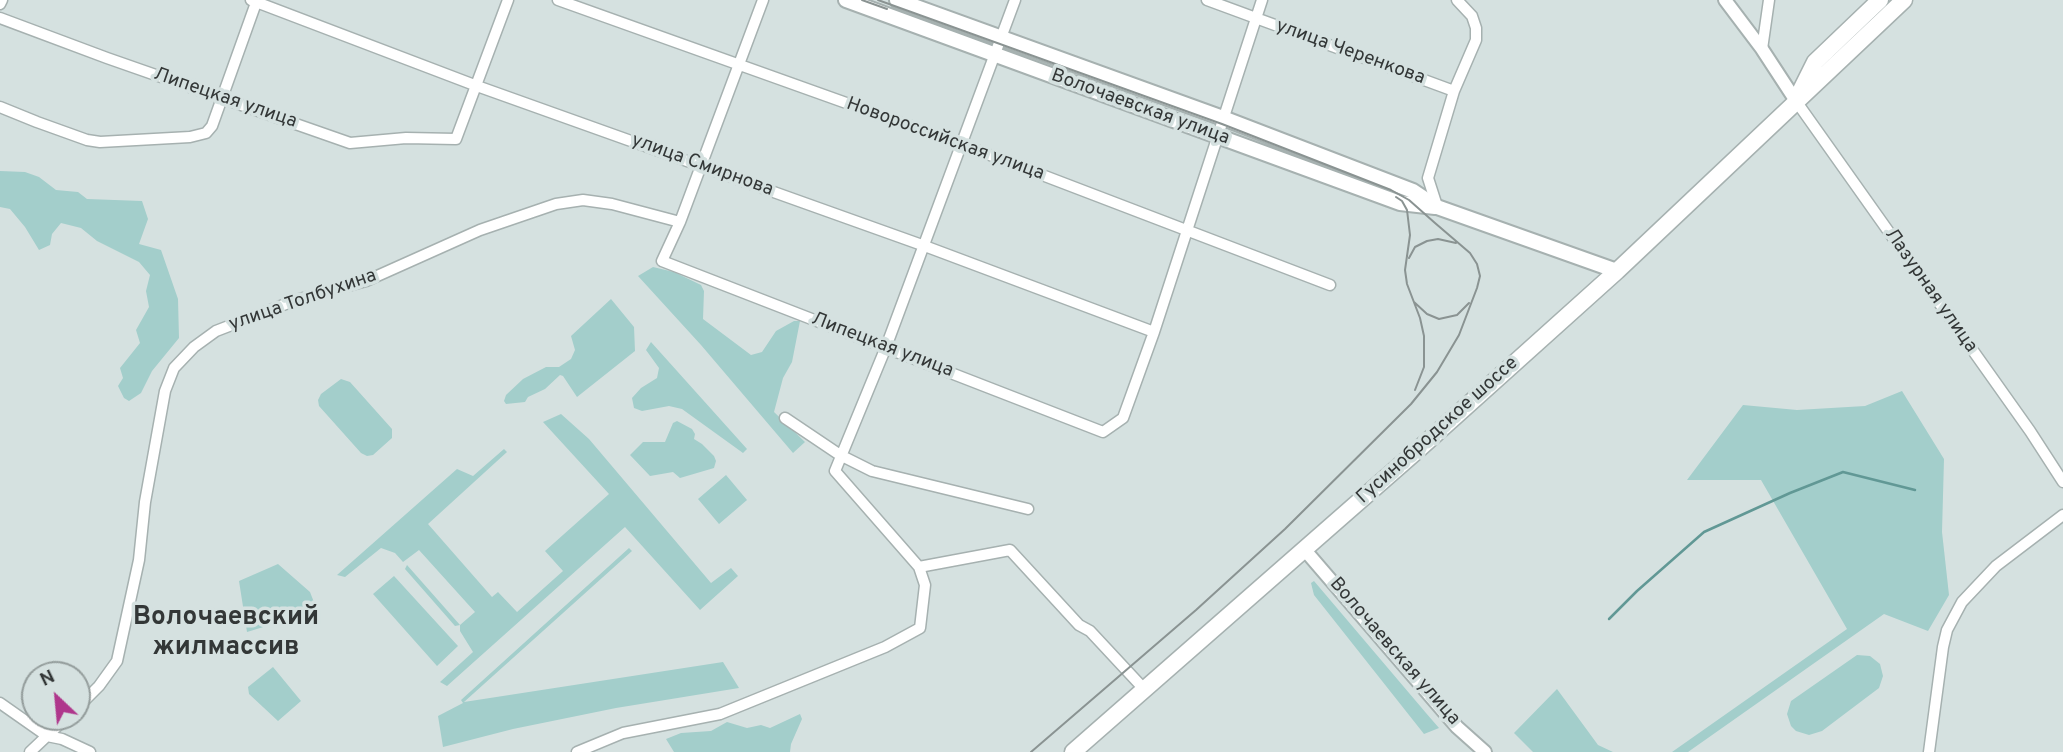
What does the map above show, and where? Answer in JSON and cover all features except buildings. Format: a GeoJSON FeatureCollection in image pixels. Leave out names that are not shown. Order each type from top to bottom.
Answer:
{"type":"FeatureCollection","features":[{"type":"Feature","properties":{"kind":"main road","name":"Волочаевская улица"},"geometry":{"type":"LineString","coordinates":[[846,0],[1400,203],[1437,207],[1617,271]]}},
{"type":"Feature","properties":{"kind":"main road","name":"Волочаевская улица"},"geometry":{"type":"LineString","coordinates":[[897,0],[1223,118],[1413,191],[1437,207]]}},
{"type":"Feature","properties":{"kind":"main road","name":"Гусинобродское шоссе"},"geometry":{"type":"LineString","coordinates":[[1796,101],[1815,62],[1880,0]]}},
{"type":"Feature","properties":{"kind":"main road","name":"Гусинобродское шоссе"},"geometry":{"type":"LineString","coordinates":[[1073,752],[1617,271],[1904,0]]}},
{"type":"Feature","properties":{"kind":"street"},"geometry":{"type":"LineString","coordinates":[[477,86],[508,0]]}},
{"type":"Feature","properties":{"kind":"street","name":"Новороссийская улица"},"geometry":{"type":"LineString","coordinates":[[558,0],[961,144],[1330,285]]}},
{"type":"Feature","properties":{"kind":"street"},"geometry":{"type":"LineString","coordinates":[[680,222],[763,0]]}},
{"type":"Feature","properties":{"kind":"street"},"geometry":{"type":"LineString","coordinates":[[577,752],[623,733],[720,714],[885,647],[920,628],[925,585],[919,567],[835,471],[886,347],[1015,0]]}},
{"type":"Feature","properties":{"kind":"street","name":"улица Черенкова"},"geometry":{"type":"LineString","coordinates":[[1207,0],[1454,91]]}},
{"type":"Feature","properties":{"kind":"street"},"geometry":{"type":"LineString","coordinates":[[1154,332],[1262,0]]}},
{"type":"Feature","properties":{"kind":"street"},"geometry":{"type":"LineString","coordinates":[[1437,207],[1428,178],[1454,91],[1476,40],[1472,16],[1457,0]]}},
{"type":"Feature","properties":{"kind":"street"},"geometry":{"type":"LineString","coordinates":[[1726,0],[1796,101]]}},
{"type":"Feature","properties":{"kind":"street"},"geometry":{"type":"LineString","coordinates":[[1762,50],[1769,0]]}},
{"type":"Feature","properties":{"kind":"street"},"geometry":{"type":"LineString","coordinates":[[0,107],[87,140],[100,142],[190,137],[206,133],[212,126],[255,1]]}},
{"type":"Feature","properties":{"kind":"street","name":"улица Смирнова"},"geometry":{"type":"LineString","coordinates":[[255,1],[477,86],[922,245],[1154,332]]}},
{"type":"Feature","properties":{"kind":"street","name":"Липецкая улица"},"geometry":{"type":"LineString","coordinates":[[0,18],[350,143],[393,138],[456,139],[477,86]]}},
{"type":"Feature","properties":{"kind":"street","name":"Лазурная улица"},"geometry":{"type":"LineString","coordinates":[[1796,101],[2030,431],[2063,482]]}},
{"type":"Feature","properties":{"kind":"street","name":"улица Толбухина"},"geometry":{"type":"LineString","coordinates":[[91,694],[117,661],[139,560],[145,502],[165,391],[174,368],[194,347],[216,331],[296,300],[366,281],[480,230],[556,204],[583,200],[612,204],[680,222]]}},
{"type":"Feature","properties":{"kind":"street","name":"Липецкая улица"},"geometry":{"type":"LineString","coordinates":[[680,222],[662,261],[1102,432],[1123,418],[1154,332]]}},
{"type":"Feature","properties":{"kind":"street"},"geometry":{"type":"LineString","coordinates":[[785,418],[840,455],[872,471],[1028,509]]}},
{"type":"Feature","properties":{"kind":"street"},"geometry":{"type":"LineString","coordinates":[[1929,752],[1943,647],[1947,630],[1962,602],[1996,566],[2063,515]]}},
{"type":"Feature","properties":{"kind":"street","name":"Волочаевская улица"},"geometry":{"type":"LineString","coordinates":[[1304,549],[1368,620],[1457,727],[1485,752]]}},
{"type":"Feature","properties":{"kind":"street"},"geometry":{"type":"LineString","coordinates":[[919,567],[1010,550],[1079,625],[1090,631],[1144,689]]}},
{"type":"Feature","properties":{"kind":"street"},"geometry":{"type":"LineString","coordinates":[[0,703],[47,736],[62,739],[90,752]]}},
{"type":"Feature","properties":{"kind":"street"},"geometry":{"type":"LineString","coordinates":[[30,752],[52,731]]}},
{"type":"Feature","properties":{"kind":"shaded area"},"geometry":{"type":"Polygon","coordinates":[[[0,171],[25,172],[39,177],[56,190],[78,192],[87,199],[142,201],[148,219],[139,244],[161,250],[178,299],[179,338],[152,371],[141,393],[129,401],[124,398],[118,386],[123,378],[120,368],[140,343],[136,330],[149,307],[146,291],[150,275],[139,262],[97,241],[81,228],[61,223],[52,234],[50,245],[39,250],[10,209],[0,207],[0,171]]]}},
{"type":"Feature","properties":{"kind":"shaded area"},"geometry":{"type":"Polygon","coordinates":[[[653,267],[674,272],[701,285],[704,291],[703,319],[751,355],[762,352],[776,331],[794,321],[800,321],[792,362],[783,378],[774,412],[805,442],[793,453],[638,276],[653,267]]]}},
{"type":"Feature","properties":{"kind":"shaded area"},"geometry":{"type":"Polygon","coordinates":[[[611,299],[634,327],[635,351],[577,397],[560,375],[545,389],[528,397],[525,402],[506,404],[506,395],[523,379],[546,367],[559,367],[571,359],[575,350],[571,336],[611,299]]]}},
{"type":"Feature","properties":{"kind":"shaded area"},"geometry":{"type":"Polygon","coordinates":[[[651,342],[747,449],[743,453],[682,409],[669,406],[642,411],[634,408],[632,398],[641,388],[657,378],[659,368],[646,350],[651,342]]]}},
{"type":"Feature","properties":{"kind":"shaded area"},"geometry":{"type":"Polygon","coordinates":[[[341,379],[350,382],[392,429],[392,438],[373,455],[361,453],[319,406],[321,394],[341,379]]]}},
{"type":"Feature","properties":{"kind":"shaded area"},"geometry":{"type":"Polygon","coordinates":[[[1902,391],[1944,459],[1942,532],[1949,595],[1928,631],[1884,614],[1688,752],[1672,752],[1847,629],[1761,480],[1687,480],[1743,405],[1797,410],[1865,406],[1902,391]]]}},
{"type":"Feature","properties":{"kind":"shaded area"},"geometry":{"type":"Polygon","coordinates":[[[561,414],[589,439],[711,583],[731,568],[738,576],[700,610],[625,527],[447,686],[440,682],[473,652],[460,631],[460,625],[475,612],[419,550],[403,562],[395,553],[381,548],[345,577],[337,575],[457,469],[473,476],[504,449],[507,452],[428,524],[492,597],[498,592],[517,612],[563,571],[545,551],[609,494],[543,422],[561,414]]]}},
{"type":"Feature","properties":{"kind":"shaded area"},"geometry":{"type":"Polygon","coordinates":[[[677,421],[692,429],[694,439],[714,456],[714,468],[680,478],[673,472],[650,476],[630,455],[643,442],[665,442],[673,423],[677,421]]]}},
{"type":"Feature","properties":{"kind":"shaded area"},"geometry":{"type":"Polygon","coordinates":[[[726,475],[747,500],[719,524],[698,499],[726,475]]]}},
{"type":"Feature","properties":{"kind":"shaded area"},"geometry":{"type":"Polygon","coordinates":[[[629,548],[632,551],[464,702],[723,662],[739,688],[616,708],[513,729],[443,747],[438,716],[463,703],[461,700],[629,548]]]}},
{"type":"Feature","properties":{"kind":"shaded area"},"geometry":{"type":"Polygon","coordinates":[[[278,564],[310,592],[317,610],[303,619],[283,621],[247,632],[239,581],[278,564]]]}},
{"type":"Feature","properties":{"kind":"shaded area"},"geometry":{"type":"Polygon","coordinates":[[[407,565],[460,625],[455,626],[405,569],[407,565]]]}},
{"type":"Feature","properties":{"kind":"shaded area"},"geometry":{"type":"Polygon","coordinates":[[[394,576],[458,646],[437,666],[373,594],[394,576]]]}},
{"type":"Feature","properties":{"kind":"shaded area"},"geometry":{"type":"Polygon","coordinates":[[[1314,581],[1439,728],[1424,734],[1314,595],[1311,583],[1314,581]]]}},
{"type":"Feature","properties":{"kind":"shaded area"},"geometry":{"type":"Polygon","coordinates":[[[1857,655],[1870,656],[1880,664],[1883,676],[1879,688],[1822,731],[1809,735],[1796,731],[1787,714],[1791,701],[1857,655]]]}},
{"type":"Feature","properties":{"kind":"shaded area"},"geometry":{"type":"Polygon","coordinates":[[[273,667],[301,701],[278,721],[249,694],[248,687],[273,667]]]}},
{"type":"Feature","properties":{"kind":"shaded area"},"geometry":{"type":"Polygon","coordinates":[[[1557,689],[1598,745],[1613,752],[1533,752],[1514,733],[1557,689]]]}},
{"type":"Feature","properties":{"kind":"shaded area"},"geometry":{"type":"Polygon","coordinates":[[[800,714],[802,719],[790,752],[674,752],[666,739],[681,733],[711,731],[727,722],[747,728],[761,725],[770,728],[800,714]]]}},
{"type":"Feature","properties":{"kind":"waterway"},"geometry":{"type":"LineString","coordinates":[[1609,619],[1704,532],[1790,493],[1843,472],[1915,490]]}},
{"type":"Feature","properties":{"kind":"tram line"},"geometry":{"type":"LineString","coordinates":[[862,0],[887,9]]}},
{"type":"Feature","properties":{"kind":"tram line"},"geometry":{"type":"LineString","coordinates":[[878,0],[1222,124],[1391,190],[1409,200],[1470,253],[1480,276],[1459,335],[1437,372],[1411,404],[1285,529],[1196,610],[1031,752]]}},
{"type":"Feature","properties":{"kind":"tram line"},"geometry":{"type":"LineString","coordinates":[[1396,197],[1407,210],[1410,235],[1405,270],[1424,336],[1424,367],[1415,390]]}},
{"type":"Feature","properties":{"kind":"tram line"},"geometry":{"type":"LineString","coordinates":[[1409,258],[1415,247],[1427,241],[1438,239],[1456,243]]}},
{"type":"Feature","properties":{"kind":"tram line"},"geometry":{"type":"LineString","coordinates":[[1414,302],[1427,314],[1439,319],[1457,315],[1469,303]]}},
{"type":"Feature","properties":{"kind":"district","name":"Волочаевский жилмассив"},"geometry":{"type":"Point","coordinates":[226,634]}}]}
